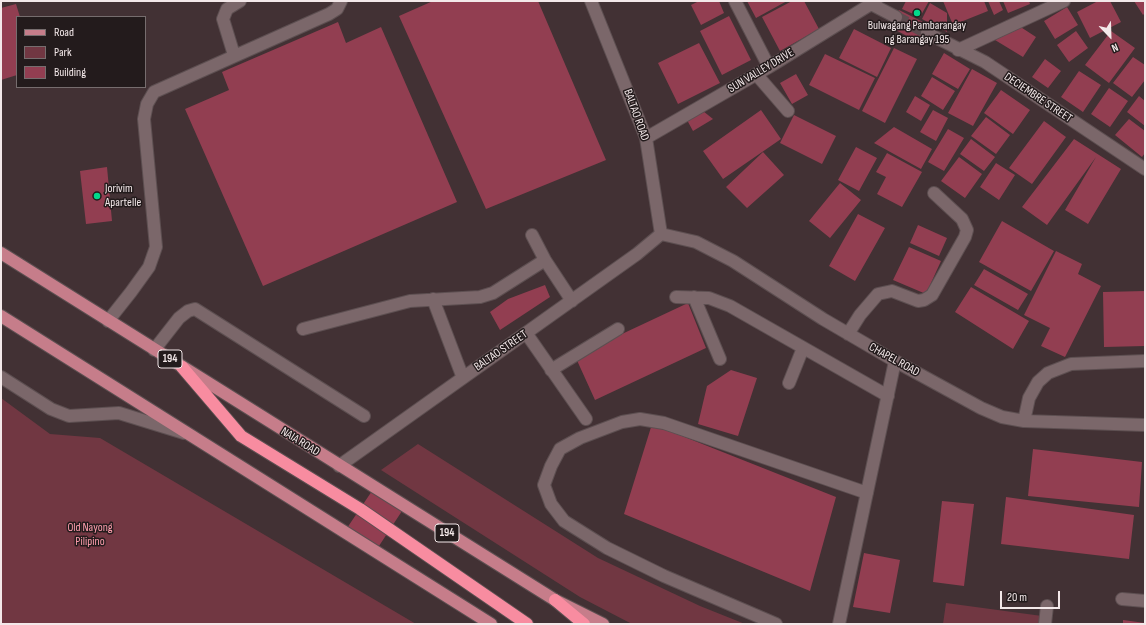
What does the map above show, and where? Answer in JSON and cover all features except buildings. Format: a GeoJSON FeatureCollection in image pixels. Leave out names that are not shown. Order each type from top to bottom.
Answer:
{"type":"FeatureCollection","features":[{"type":"Feature","properties":{"kind":"highway"},"geometry":{"type":"LineString","coordinates":[[182,367],[241,436],[365,512],[527,624]]}},
{"type":"Feature","properties":{"kind":"highway"},"geometry":{"type":"LineString","coordinates":[[555,600],[584,624]]}},
{"type":"Feature","properties":{"kind":"main road","name":"NAIA ROAD"},"geometry":{"type":"LineString","coordinates":[[1,253],[555,600],[603,624]]}},
{"type":"Feature","properties":{"kind":"main road"},"geometry":{"type":"LineString","coordinates":[[1,316],[491,624]]}},
{"type":"Feature","properties":{"kind":"street"},"geometry":{"type":"LineString","coordinates":[[234,55],[223,19],[227,9],[240,1]]}},
{"type":"Feature","properties":{"kind":"street"},"geometry":{"type":"LineString","coordinates":[[108,321],[132,292],[149,267],[156,247],[144,119],[147,104],[154,92],[234,55],[329,14],[337,9],[341,1]]}},
{"type":"Feature","properties":{"kind":"street","name":"BALTAO ROAD"},"geometry":{"type":"LineString","coordinates":[[591,1],[646,138],[661,234]]}},
{"type":"Feature","properties":{"kind":"street"},"geometry":{"type":"LineString","coordinates":[[735,1],[769,67]]}},
{"type":"Feature","properties":{"kind":"street"},"geometry":{"type":"LineString","coordinates":[[958,50],[1064,1]]}},
{"type":"Feature","properties":{"kind":"street"},"geometry":{"type":"LineString","coordinates":[[874,2],[896,17]]}},
{"type":"Feature","properties":{"kind":"street","name":"SUN VALLEY DRIVE"},"geometry":{"type":"LineString","coordinates":[[646,138],[769,67],[874,2]]}},
{"type":"Feature","properties":{"kind":"street","name":"DECIEMBRE STREET"},"geometry":{"type":"LineString","coordinates":[[927,33],[984,62],[1145,169]]}},
{"type":"Feature","properties":{"kind":"street"},"geometry":{"type":"LineString","coordinates":[[756,74],[788,111]]}},
{"type":"Feature","properties":{"kind":"street"},"geometry":{"type":"LineString","coordinates":[[848,334],[860,315],[878,294],[892,291],[918,301],[924,300],[932,295],[965,237],[967,230],[962,219],[934,193]]}},
{"type":"Feature","properties":{"kind":"street","name":"BALTAO STREET"},"geometry":{"type":"LineString","coordinates":[[339,466],[572,301],[637,254],[661,234]]}},
{"type":"Feature","properties":{"kind":"street","name":"CHAPEL ROAD"},"geometry":{"type":"LineString","coordinates":[[661,234],[696,242],[733,261],[848,334],[981,408],[1002,417],[1024,421],[1145,425]]}},
{"type":"Feature","properties":{"kind":"street"},"geometry":{"type":"LineString","coordinates":[[532,235],[545,260],[572,301]]}},
{"type":"Feature","properties":{"kind":"street"},"geometry":{"type":"LineString","coordinates":[[303,329],[410,302],[433,299],[480,297],[493,293],[545,260]]}},
{"type":"Feature","properties":{"kind":"street"},"geometry":{"type":"LineString","coordinates":[[676,297],[709,298],[730,306],[888,396]]}},
{"type":"Feature","properties":{"kind":"street"},"geometry":{"type":"LineString","coordinates":[[694,297],[720,359]]}},
{"type":"Feature","properties":{"kind":"street"},"geometry":{"type":"LineString","coordinates":[[433,299],[463,378]]}},
{"type":"Feature","properties":{"kind":"street"},"geometry":{"type":"LineString","coordinates":[[154,350],[179,318],[188,311],[195,309],[364,416]]}},
{"type":"Feature","properties":{"kind":"street"},"geometry":{"type":"LineString","coordinates":[[551,370],[618,329]]}},
{"type":"Feature","properties":{"kind":"street"},"geometry":{"type":"LineString","coordinates":[[526,333],[586,419]]}},
{"type":"Feature","properties":{"kind":"street"},"geometry":{"type":"LineString","coordinates":[[789,383],[803,348]]}},
{"type":"Feature","properties":{"kind":"street"},"geometry":{"type":"LineString","coordinates":[[840,624],[895,361]]}},
{"type":"Feature","properties":{"kind":"street"},"geometry":{"type":"LineString","coordinates":[[1024,421],[1029,398],[1038,382],[1048,373],[1071,364],[1145,361]]}},
{"type":"Feature","properties":{"kind":"street"},"geometry":{"type":"LineString","coordinates":[[1,377],[50,409],[69,416],[119,414],[190,435]]}},
{"type":"Feature","properties":{"kind":"street"},"geometry":{"type":"LineString","coordinates":[[776,624],[614,552],[564,521],[551,504],[544,485],[550,466],[560,449],[580,438],[622,422],[640,419],[664,423],[867,493]]}},
{"type":"Feature","properties":{"kind":"street"},"geometry":{"type":"LineString","coordinates":[[1122,599],[1145,601]]}},
{"type":"Feature","properties":{"kind":"street"},"geometry":{"type":"LineString","coordinates":[[1045,624],[1047,606]]}},
{"type":"Feature","properties":{"kind":"green space","name":"Old Nayong Pilipino"},"geometry":{"type":"Polygon","coordinates":[[[1,398],[50,434],[100,438],[416,624],[1,624],[1,398]]]}},
{"type":"Feature","properties":{"kind":"green space"},"geometry":{"type":"Polygon","coordinates":[[[418,444],[598,558],[700,606],[745,624],[632,624],[580,597],[381,470],[418,444]]]}},
{"type":"Feature","properties":{"kind":"green space"},"geometry":{"type":"Polygon","coordinates":[[[946,603],[1042,616],[1041,624],[943,624],[946,603]]]}},
{"type":"Feature","properties":{"kind":"tunnel"},"geometry":{"type":"LineString","coordinates":[[896,17],[927,33]]}},
{"type":"Feature","properties":{"kind":"place","name":"Bulwagang Pambarangay ng Barangay 195"},"geometry":{"type":"Point","coordinates":[917,13]}},
{"type":"Feature","properties":{"kind":"place","name":"Jorivim Apartelle"},"geometry":{"type":"Point","coordinates":[97,196]}}]}
